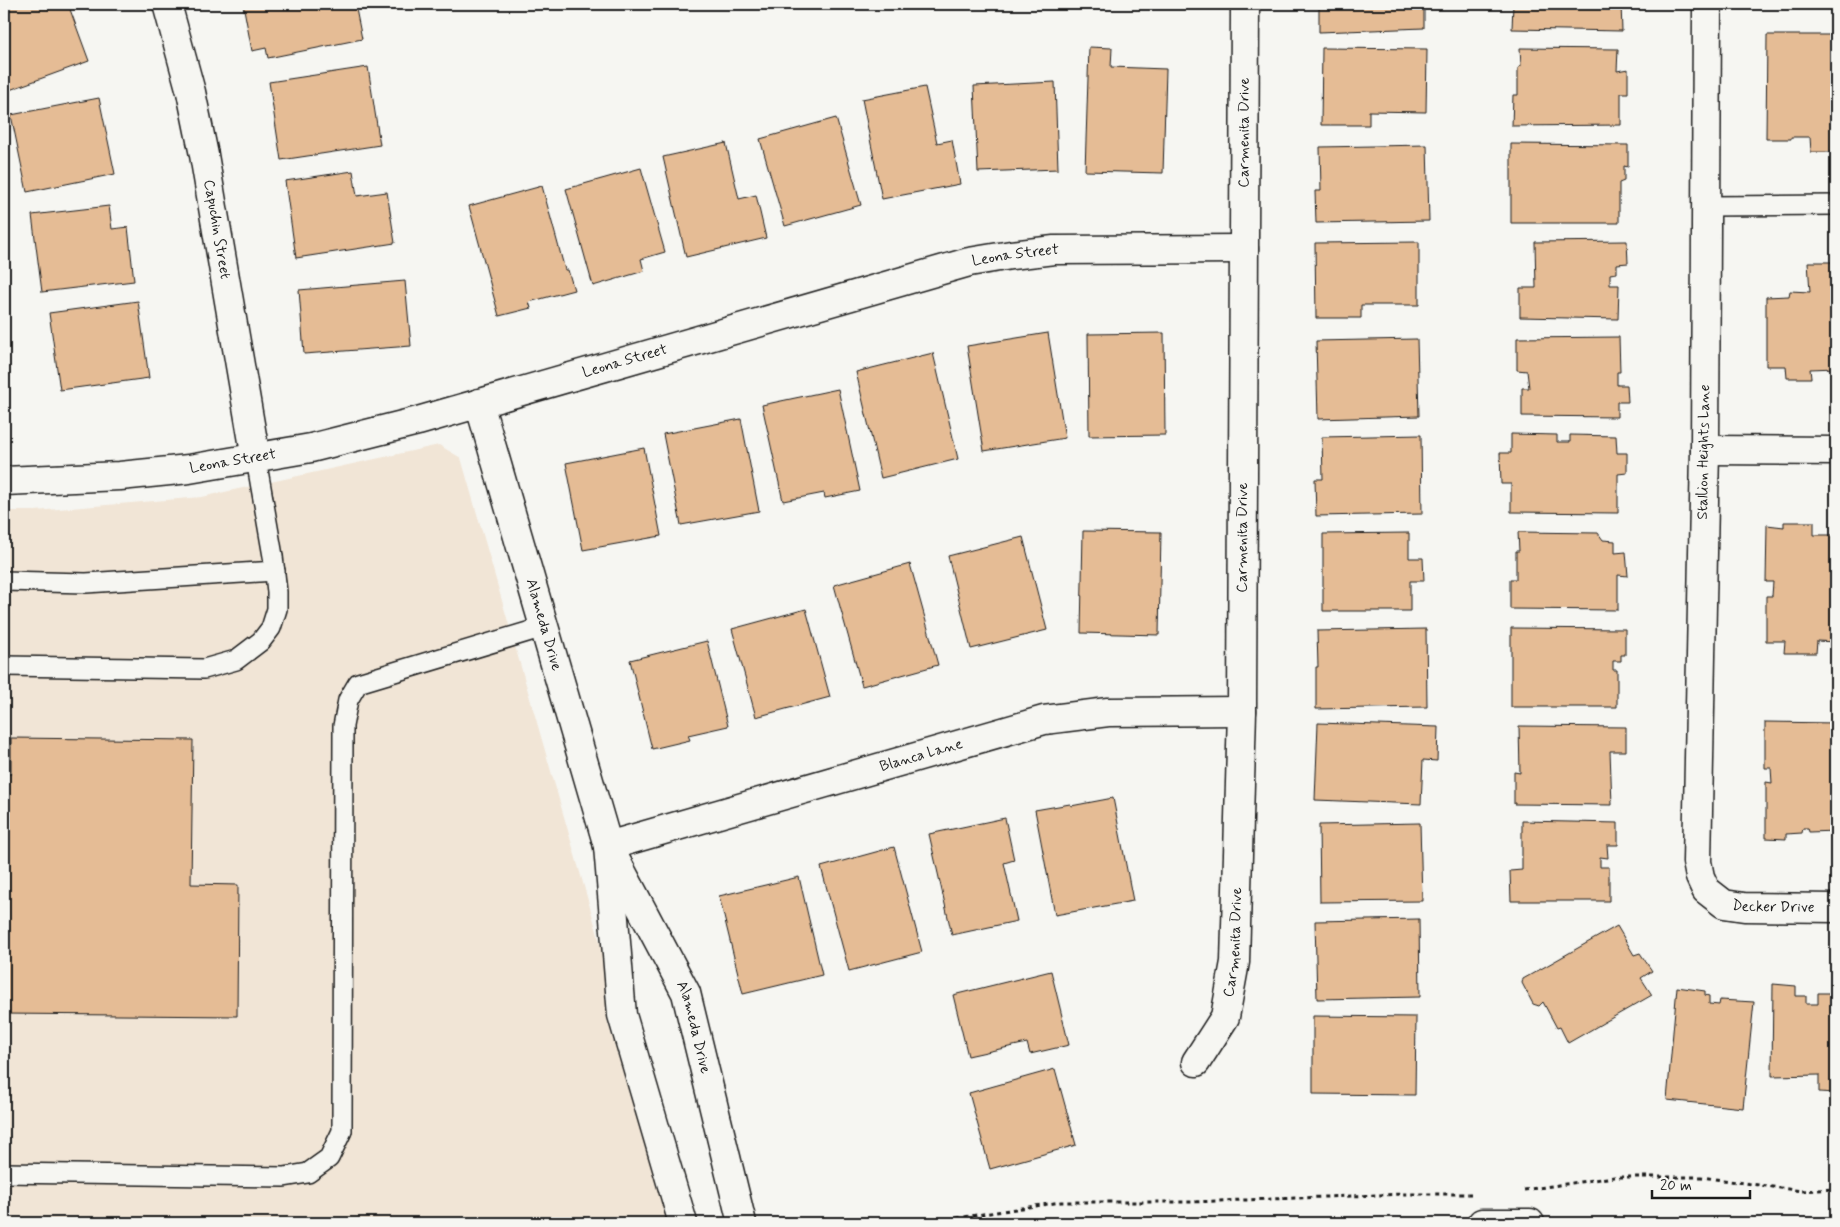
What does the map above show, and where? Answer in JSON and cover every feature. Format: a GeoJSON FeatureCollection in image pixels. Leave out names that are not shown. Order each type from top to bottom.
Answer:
{"type":"FeatureCollection","features":[{"type":"Feature","properties":{"kind":"street","name":"Capuchin Street"},"geometry":{"type":"LineString","coordinates":[[167,4],[191,92],[204,155],[256,459]]}},
{"type":"Feature","properties":{"kind":"street","name":"Carmenita Drive"},"geometry":{"type":"LineString","coordinates":[[1196,1062],[1225,1017],[1235,962],[1242,711],[1245,4]]}},
{"type":"Feature","properties":{"kind":"street","name":"Stallion Heights Lane"},"geometry":{"type":"LineString","coordinates":[[1707,4],[1705,450],[1696,844],[1700,877],[1706,890],[1714,896]]}},
{"type":"Feature","properties":{"kind":"street","name":"Leona Street"},"geometry":{"type":"LineString","coordinates":[[4,481],[120,476],[189,469],[256,459],[365,436],[969,262],[1054,250],[1244,249]]}},
{"type":"Feature","properties":{"kind":"street","name":"Alameda Drive"},"geometry":{"type":"LineString","coordinates":[[479,404],[608,846],[622,1015],[683,1223]]}},
{"type":"Feature","properties":{"kind":"street"},"geometry":{"type":"LineString","coordinates":[[1705,450],[1836,451]]}},
{"type":"Feature","properties":{"kind":"street","name":"Blanca Lane"},"geometry":{"type":"LineString","coordinates":[[608,846],[1044,720],[1108,712],[1242,711]]}},
{"type":"Feature","properties":{"kind":"street","name":"Alameda Drive"},"geometry":{"type":"LineString","coordinates":[[608,846],[686,992],[742,1223]]}},
{"type":"Feature","properties":{"kind":"street","name":"Decker Drive"},"geometry":{"type":"LineString","coordinates":[[1714,896],[1724,904],[1744,907],[1836,908]]}},
{"type":"Feature","properties":{"kind":"street"},"geometry":{"type":"LineString","coordinates":[[1482,1223],[1530,1223]]}},
{"type":"Feature","properties":{"kind":"lane"},"geometry":{"type":"LineString","coordinates":[[1706,206],[1836,205]]}},
{"type":"Feature","properties":{"kind":"lane"},"geometry":{"type":"LineString","coordinates":[[4,666],[204,669],[236,660],[261,641],[270,628],[277,609],[275,571],[256,459]]}},
{"type":"Feature","properties":{"kind":"lane"},"geometry":{"type":"LineString","coordinates":[[4,581],[86,583],[275,571]]}},
{"type":"Feature","properties":{"kind":"lane"},"geometry":{"type":"LineString","coordinates":[[4,1173],[284,1177],[308,1173],[329,1158],[342,1131],[343,726],[348,700],[358,683],[544,627]]}},
{"type":"Feature","properties":{"kind":"path"},"geometry":{"type":"LineString","coordinates":[[1519,1191],[1614,1177],[1701,1177],[1802,1191],[1836,1189]]}},
{"type":"Feature","properties":{"kind":"path"},"geometry":{"type":"LineString","coordinates":[[925,1223],[1061,1202],[1191,1202],[1405,1194],[1472,1194]]}},
{"type":"Feature","properties":{"kind":"shaded area"},"geometry":{"type":"Polygon","coordinates":[[[439,445],[461,458],[606,963],[607,1019],[668,1223],[4,1223],[4,511],[35,511],[202,497],[439,445]]]}},
{"type":"Feature","properties":{"kind":"building"},"geometry":{"type":"Polygon","coordinates":[[[16,4],[68,4],[89,61],[4,92],[4,8],[16,4]]]}},
{"type":"Feature","properties":{"kind":"building"},"geometry":{"type":"Polygon","coordinates":[[[243,4],[355,4],[362,39],[268,58],[266,48],[252,51],[243,4]]]}},
{"type":"Feature","properties":{"kind":"building"},"geometry":{"type":"Polygon","coordinates":[[[1319,4],[1424,4],[1424,28],[1319,32],[1319,4]]]}},
{"type":"Feature","properties":{"kind":"building"},"geometry":{"type":"Polygon","coordinates":[[[1513,4],[1621,4],[1622,31],[1512,29],[1513,4]]]}},
{"type":"Feature","properties":{"kind":"building"},"geometry":{"type":"Polygon","coordinates":[[[1767,35],[1836,35],[1836,152],[1811,152],[1810,137],[1766,139],[1767,35]]]}},
{"type":"Feature","properties":{"kind":"building"},"geometry":{"type":"Polygon","coordinates":[[[1089,47],[1112,48],[1111,67],[1166,69],[1163,173],[1085,171],[1089,47]]]}},
{"type":"Feature","properties":{"kind":"building"},"geometry":{"type":"Polygon","coordinates":[[[1322,48],[1427,49],[1426,112],[1369,111],[1369,125],[1321,125],[1322,48]]]}},
{"type":"Feature","properties":{"kind":"building"},"geometry":{"type":"Polygon","coordinates":[[[1520,48],[1618,49],[1617,71],[1628,69],[1628,93],[1621,93],[1621,125],[1512,126],[1513,95],[1518,95],[1518,68],[1521,66],[1520,48]]]}},
{"type":"Feature","properties":{"kind":"building"},"geometry":{"type":"Polygon","coordinates":[[[368,67],[380,145],[281,160],[269,82],[368,67]]]}},
{"type":"Feature","properties":{"kind":"building"},"geometry":{"type":"Polygon","coordinates":[[[1055,82],[1058,169],[978,172],[974,86],[1055,82]]]}},
{"type":"Feature","properties":{"kind":"building"},"geometry":{"type":"Polygon","coordinates":[[[925,87],[937,143],[952,140],[960,184],[882,199],[862,99],[925,87]]]}},
{"type":"Feature","properties":{"kind":"building"},"geometry":{"type":"Polygon","coordinates":[[[99,98],[115,174],[27,192],[11,115],[99,98]]]}},
{"type":"Feature","properties":{"kind":"building"},"geometry":{"type":"Polygon","coordinates":[[[836,118],[861,205],[785,226],[760,139],[836,118]]]}},
{"type":"Feature","properties":{"kind":"building"},"geometry":{"type":"Polygon","coordinates":[[[726,143],[739,199],[756,195],[766,238],[686,257],[663,157],[726,143]]]}},
{"type":"Feature","properties":{"kind":"building"},"geometry":{"type":"Polygon","coordinates":[[[1511,144],[1628,145],[1628,167],[1624,166],[1624,181],[1619,183],[1619,223],[1511,223],[1511,144]]]}},
{"type":"Feature","properties":{"kind":"building"},"geometry":{"type":"Polygon","coordinates":[[[1427,145],[1429,221],[1316,223],[1315,191],[1321,191],[1320,147],[1427,145]]]}},
{"type":"Feature","properties":{"kind":"building"},"geometry":{"type":"Polygon","coordinates":[[[641,168],[665,252],[641,259],[644,271],[593,286],[566,189],[641,168]]]}},
{"type":"Feature","properties":{"kind":"building"},"geometry":{"type":"Polygon","coordinates":[[[353,171],[357,196],[387,192],[395,243],[296,258],[285,181],[353,171]]]}},
{"type":"Feature","properties":{"kind":"building"},"geometry":{"type":"Polygon","coordinates":[[[542,186],[565,270],[568,270],[574,290],[529,302],[531,308],[499,316],[469,206],[542,186]]]}},
{"type":"Feature","properties":{"kind":"building"},"geometry":{"type":"Polygon","coordinates":[[[109,206],[112,229],[128,227],[134,281],[42,292],[32,215],[109,206]]]}},
{"type":"Feature","properties":{"kind":"building"},"geometry":{"type":"Polygon","coordinates":[[[1627,241],[1628,263],[1617,264],[1617,273],[1610,274],[1610,285],[1619,285],[1618,319],[1520,317],[1520,288],[1536,288],[1535,242],[1627,241]]]}},
{"type":"Feature","properties":{"kind":"building"},"geometry":{"type":"Polygon","coordinates":[[[1419,242],[1419,305],[1361,305],[1361,318],[1316,318],[1315,243],[1419,242]]]}},
{"type":"Feature","properties":{"kind":"building"},"geometry":{"type":"Polygon","coordinates":[[[1808,262],[1836,262],[1836,368],[1810,369],[1811,378],[1787,378],[1786,366],[1766,366],[1766,297],[1789,296],[1790,291],[1810,292],[1808,262]]]}},
{"type":"Feature","properties":{"kind":"building"},"geometry":{"type":"Polygon","coordinates":[[[405,281],[411,346],[304,354],[299,290],[405,281]]]}},
{"type":"Feature","properties":{"kind":"building"},"geometry":{"type":"Polygon","coordinates":[[[138,301],[149,378],[60,390],[49,313],[138,301]]]}},
{"type":"Feature","properties":{"kind":"building"},"geometry":{"type":"Polygon","coordinates":[[[1048,333],[1065,438],[984,451],[967,346],[1048,333]]]}},
{"type":"Feature","properties":{"kind":"building"},"geometry":{"type":"Polygon","coordinates":[[[1164,333],[1165,435],[1089,436],[1088,334],[1164,333]]]}},
{"type":"Feature","properties":{"kind":"building"},"geometry":{"type":"Polygon","coordinates":[[[1619,337],[1620,372],[1617,372],[1617,385],[1627,385],[1628,402],[1617,402],[1617,417],[1522,416],[1522,388],[1529,388],[1527,371],[1517,370],[1517,338],[1619,337]]]}},
{"type":"Feature","properties":{"kind":"building"},"geometry":{"type":"Polygon","coordinates":[[[1417,339],[1419,416],[1318,419],[1316,341],[1417,339]]]}},
{"type":"Feature","properties":{"kind":"building"},"geometry":{"type":"Polygon","coordinates":[[[933,353],[958,459],[881,478],[856,372],[933,353]]]}},
{"type":"Feature","properties":{"kind":"building"},"geometry":{"type":"Polygon","coordinates":[[[838,389],[860,491],[825,498],[824,493],[783,501],[762,405],[838,389]]]}},
{"type":"Feature","properties":{"kind":"building"},"geometry":{"type":"Polygon","coordinates":[[[741,419],[759,511],[681,525],[663,434],[741,419]]]}},
{"type":"Feature","properties":{"kind":"building"},"geometry":{"type":"Polygon","coordinates":[[[1511,434],[1557,435],[1557,442],[1570,442],[1570,435],[1616,436],[1617,453],[1627,453],[1627,473],[1618,474],[1618,513],[1511,512],[1511,484],[1501,484],[1500,453],[1511,453],[1511,434]]]}},
{"type":"Feature","properties":{"kind":"building"},"geometry":{"type":"Polygon","coordinates":[[[1421,435],[1422,514],[1316,516],[1315,479],[1323,479],[1322,437],[1421,435]]]}},
{"type":"Feature","properties":{"kind":"building"},"geometry":{"type":"Polygon","coordinates":[[[644,448],[661,536],[583,550],[566,463],[644,448]]]}},
{"type":"Feature","properties":{"kind":"building"},"geometry":{"type":"Polygon","coordinates":[[[1784,522],[1814,522],[1814,535],[1836,535],[1836,642],[1817,641],[1816,653],[1784,653],[1785,641],[1766,641],[1766,596],[1772,596],[1773,582],[1766,582],[1767,525],[1784,527],[1784,522]]]}},
{"type":"Feature","properties":{"kind":"building"},"geometry":{"type":"Polygon","coordinates":[[[1083,531],[1161,532],[1159,635],[1081,633],[1083,531]]]}},
{"type":"Feature","properties":{"kind":"building"},"geometry":{"type":"Polygon","coordinates":[[[1518,532],[1598,533],[1603,540],[1615,541],[1615,553],[1626,552],[1628,576],[1618,575],[1618,610],[1510,609],[1510,579],[1516,579],[1516,551],[1519,551],[1518,532]]]}},
{"type":"Feature","properties":{"kind":"building"},"geometry":{"type":"Polygon","coordinates":[[[1409,533],[1409,558],[1423,558],[1424,581],[1410,581],[1410,611],[1323,611],[1323,534],[1409,533]]]}},
{"type":"Feature","properties":{"kind":"building"},"geometry":{"type":"Polygon","coordinates":[[[1023,537],[1047,630],[971,649],[948,556],[1023,537]]]}},
{"type":"Feature","properties":{"kind":"building"},"geometry":{"type":"Polygon","coordinates":[[[910,564],[938,665],[862,686],[834,585],[910,564]]]}},
{"type":"Feature","properties":{"kind":"building"},"geometry":{"type":"Polygon","coordinates":[[[806,609],[830,697],[756,717],[732,629],[806,609]]]}},
{"type":"Feature","properties":{"kind":"building"},"geometry":{"type":"Polygon","coordinates":[[[1511,628],[1625,629],[1625,655],[1621,655],[1621,661],[1613,661],[1613,670],[1617,670],[1617,707],[1511,707],[1511,628]]]}},
{"type":"Feature","properties":{"kind":"building"},"geometry":{"type":"Polygon","coordinates":[[[1426,629],[1427,707],[1316,709],[1317,631],[1426,629]]]}},
{"type":"Feature","properties":{"kind":"building"},"geometry":{"type":"Polygon","coordinates":[[[707,641],[728,726],[688,735],[690,740],[652,749],[630,660],[707,641]]]}},
{"type":"Feature","properties":{"kind":"building"},"geometry":{"type":"Polygon","coordinates":[[[1765,722],[1836,723],[1836,831],[1809,832],[1808,828],[1803,828],[1802,833],[1786,834],[1786,839],[1766,838],[1766,782],[1772,783],[1771,768],[1765,768],[1765,722]]]}},
{"type":"Feature","properties":{"kind":"building"},"geometry":{"type":"Polygon","coordinates":[[[1318,723],[1438,727],[1437,761],[1423,760],[1421,804],[1315,800],[1318,723]]]}},
{"type":"Feature","properties":{"kind":"building"},"geometry":{"type":"Polygon","coordinates":[[[1519,726],[1626,727],[1626,751],[1610,751],[1612,805],[1514,804],[1514,772],[1520,773],[1519,726]]]}},
{"type":"Feature","properties":{"kind":"building"},"geometry":{"type":"Polygon","coordinates":[[[11,738],[193,740],[191,884],[238,885],[237,1016],[4,1014],[4,774],[11,774],[11,738]]]}},
{"type":"Feature","properties":{"kind":"building"},"geometry":{"type":"Polygon","coordinates":[[[1113,798],[1133,901],[1055,915],[1035,810],[1070,804],[1071,806],[1113,798]]]}},
{"type":"Feature","properties":{"kind":"building"},"geometry":{"type":"Polygon","coordinates":[[[1005,818],[1014,860],[1004,863],[1017,921],[952,935],[929,834],[1005,818]]]}},
{"type":"Feature","properties":{"kind":"building"},"geometry":{"type":"Polygon","coordinates":[[[1522,821],[1618,823],[1618,845],[1607,845],[1608,858],[1600,857],[1600,867],[1609,867],[1609,901],[1511,901],[1510,871],[1522,870],[1522,821]]]}},
{"type":"Feature","properties":{"kind":"building"},"geometry":{"type":"Polygon","coordinates":[[[1420,823],[1422,901],[1320,902],[1319,825],[1420,823]]]}},
{"type":"Feature","properties":{"kind":"building"},"geometry":{"type":"Polygon","coordinates":[[[894,847],[922,952],[849,971],[821,867],[894,847]]]}},
{"type":"Feature","properties":{"kind":"building"},"geometry":{"type":"Polygon","coordinates":[[[799,877],[822,975],[743,994],[719,896],[799,877]]]}},
{"type":"Feature","properties":{"kind":"building"},"geometry":{"type":"Polygon","coordinates":[[[1419,919],[1420,997],[1317,999],[1315,921],[1419,919]]]}},
{"type":"Feature","properties":{"kind":"building"},"geometry":{"type":"Polygon","coordinates":[[[1617,926],[1634,955],[1640,953],[1652,971],[1641,978],[1652,995],[1568,1043],[1560,1027],[1557,1028],[1543,1002],[1539,1006],[1533,1004],[1522,983],[1523,979],[1617,926]]]}},
{"type":"Feature","properties":{"kind":"building"},"geometry":{"type":"Polygon","coordinates":[[[1051,971],[1069,1045],[1030,1054],[1027,1043],[968,1056],[953,995],[1051,971]]]}},
{"type":"Feature","properties":{"kind":"building"},"geometry":{"type":"Polygon","coordinates":[[[1773,984],[1796,986],[1796,996],[1806,996],[1806,1004],[1818,1004],[1818,993],[1836,993],[1836,1093],[1819,1092],[1819,1075],[1772,1076],[1773,984]]]}},
{"type":"Feature","properties":{"kind":"building"},"geometry":{"type":"Polygon","coordinates":[[[1677,987],[1705,991],[1705,995],[1709,996],[1709,1004],[1719,1005],[1720,1000],[1754,1002],[1743,1108],[1667,1100],[1677,987]]]}},
{"type":"Feature","properties":{"kind":"building"},"geometry":{"type":"Polygon","coordinates":[[[1313,1016],[1416,1017],[1415,1095],[1313,1094],[1313,1016]]]}},
{"type":"Feature","properties":{"kind":"building"},"geometry":{"type":"Polygon","coordinates":[[[1055,1069],[1076,1145],[990,1169],[969,1093],[1055,1069]]]}}]}
